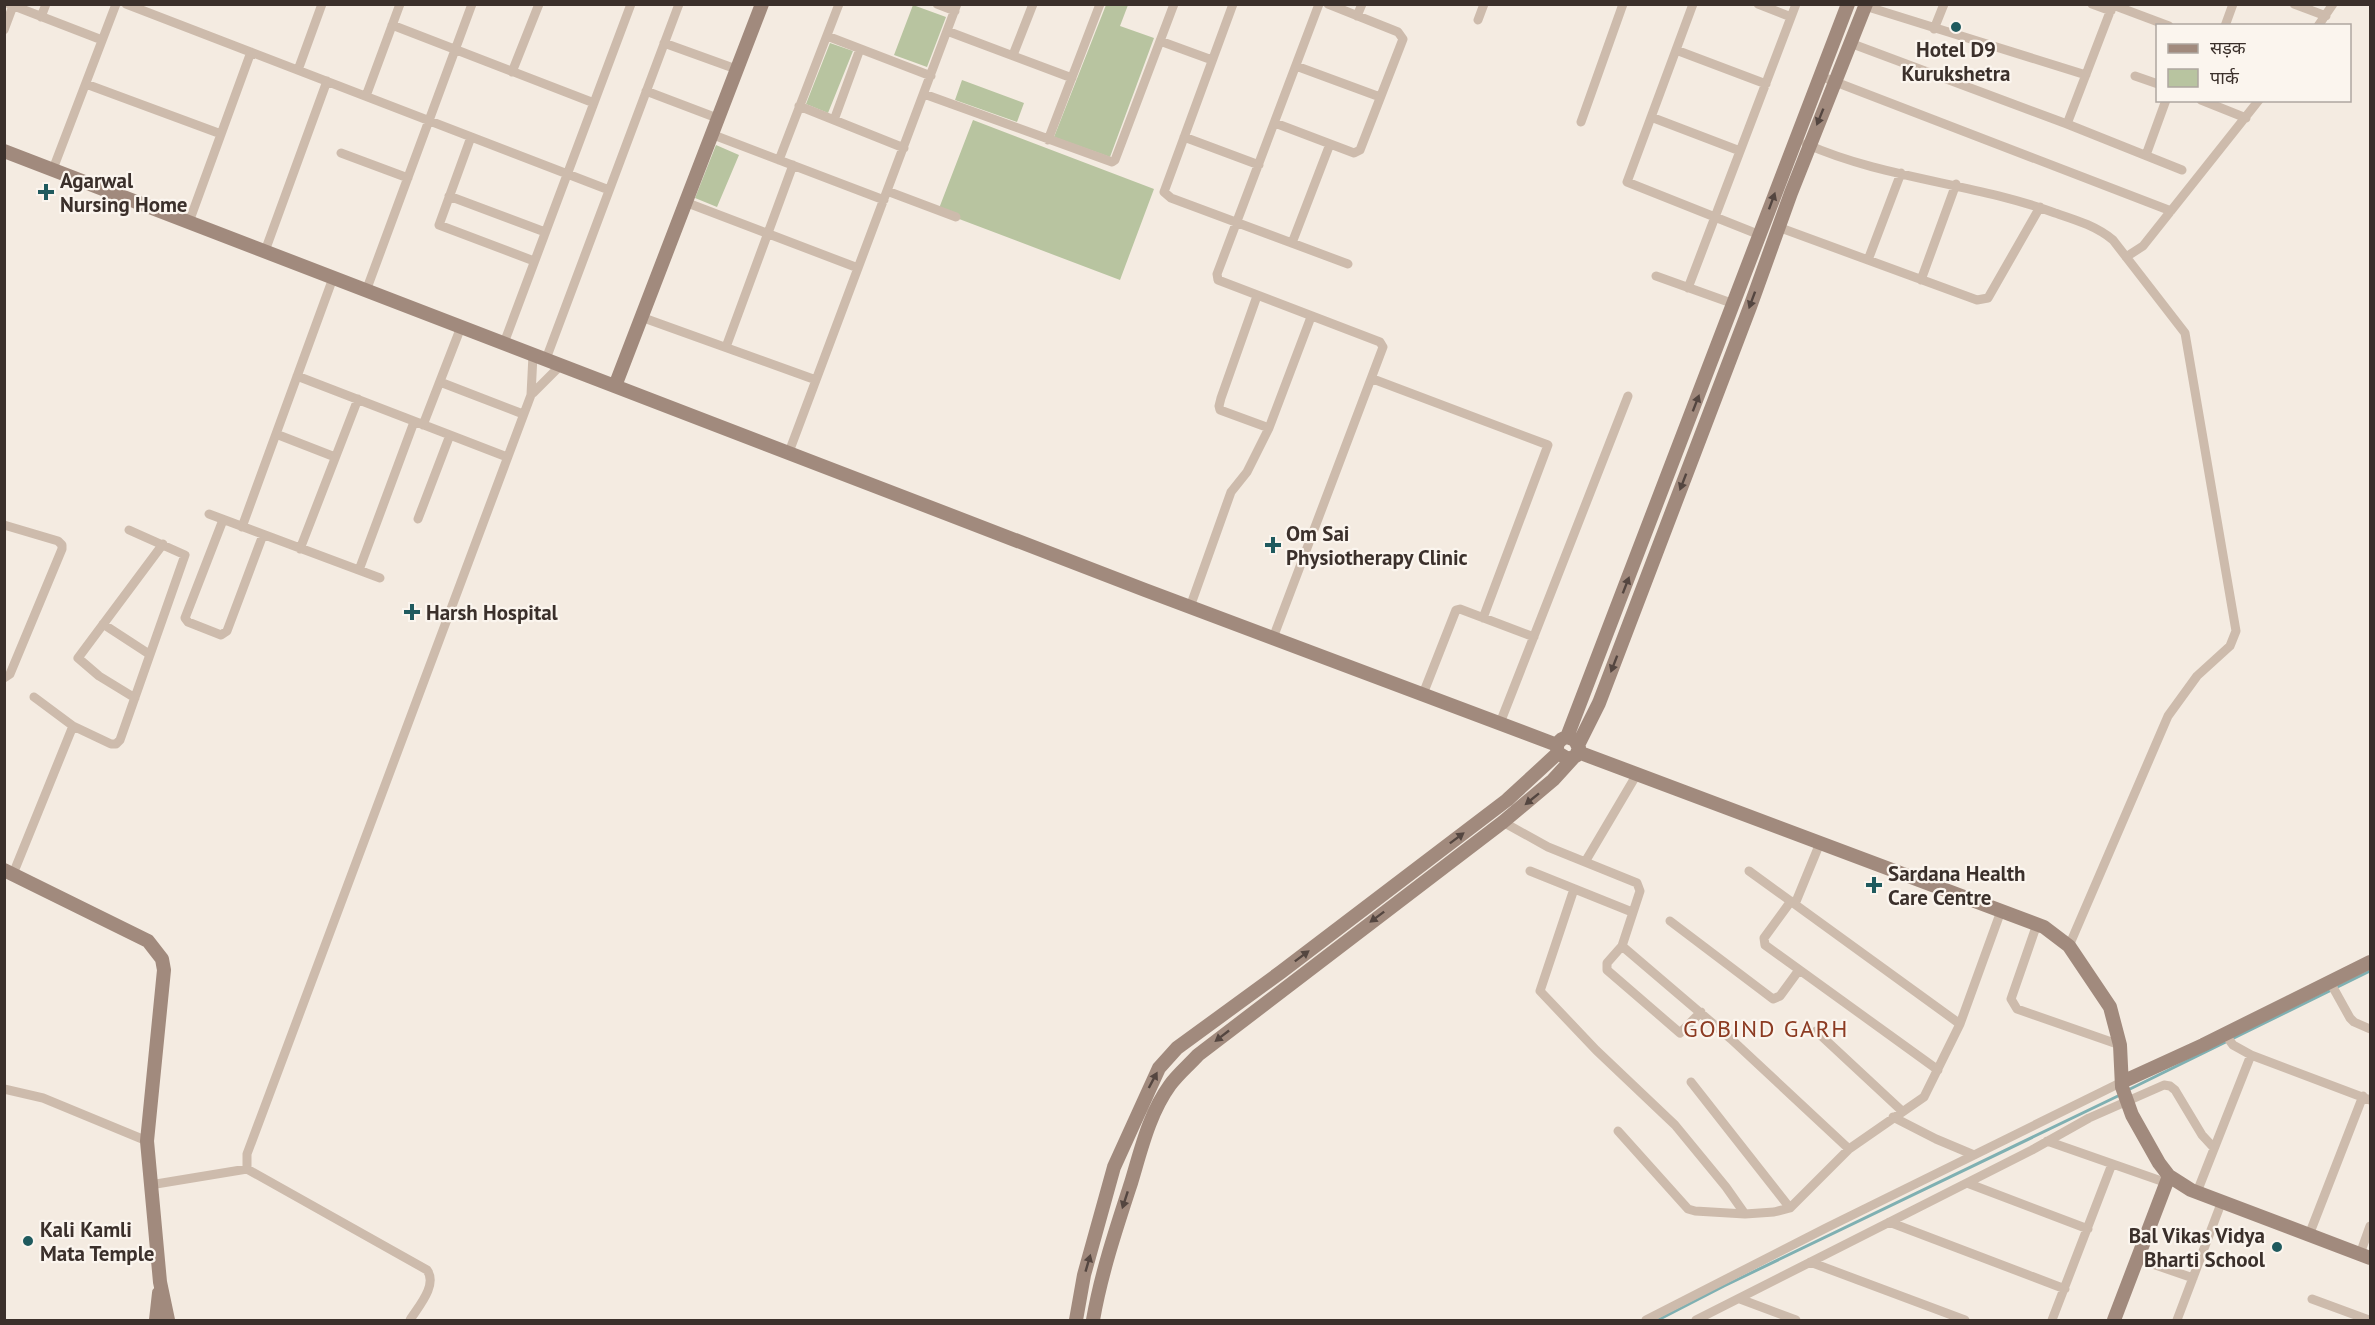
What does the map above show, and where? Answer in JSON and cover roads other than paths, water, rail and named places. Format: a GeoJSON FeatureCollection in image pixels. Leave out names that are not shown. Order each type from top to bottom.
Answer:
{"type":"FeatureCollection","features":[{"type":"Feature","properties":{"kind":"street"},"geometry":{"type":"LineString","coordinates":[[41,17],[46,4]]}},
{"type":"Feature","properties":{"kind":"street"},"geometry":{"type":"LineString","coordinates":[[53,169],[116,4]]}},
{"type":"Feature","properties":{"kind":"street"},"geometry":{"type":"LineString","coordinates":[[126,4],[609,190]]}},
{"type":"Feature","properties":{"kind":"street"},"geometry":{"type":"LineString","coordinates":[[298,70],[322,4]]}},
{"type":"Feature","properties":{"kind":"street"},"geometry":{"type":"LineString","coordinates":[[366,96],[399,4]]}},
{"type":"Feature","properties":{"kind":"street"},"geometry":{"type":"LineString","coordinates":[[366,291],[472,4]]}},
{"type":"Feature","properties":{"kind":"street"},"geometry":{"type":"LineString","coordinates":[[512,72],[539,4]]}},
{"type":"Feature","properties":{"kind":"street"},"geometry":{"type":"LineString","coordinates":[[504,343],[631,4]]}},
{"type":"Feature","properties":{"kind":"street"},"geometry":{"type":"LineString","coordinates":[[247,1169],[247,1154],[531,394],[539,357],[609,190],[679,4]]}},
{"type":"Feature","properties":{"kind":"street"},"geometry":{"type":"LineString","coordinates":[[615,386],[762,4]]}},
{"type":"Feature","properties":{"kind":"street"},"geometry":{"type":"LineString","coordinates":[[779,159],[839,4]]}},
{"type":"Feature","properties":{"kind":"street"},"geometry":{"type":"LineString","coordinates":[[789,452],[956,8],[937,4]]}},
{"type":"Feature","properties":{"kind":"street"},"geometry":{"type":"LineString","coordinates":[[1013,55],[1033,4]]}},
{"type":"Feature","properties":{"kind":"street"},"geometry":{"type":"LineString","coordinates":[[1048,140],[1100,4]]}},
{"type":"Feature","properties":{"kind":"street"},"geometry":{"type":"LineString","coordinates":[[924,94],[1108,162],[1115,160],[1174,4]]}},
{"type":"Feature","properties":{"kind":"street"},"geometry":{"type":"LineString","coordinates":[[1233,4],[1164,192],[1171,198],[1348,264]]}},
{"type":"Feature","properties":{"kind":"street"},"geometry":{"type":"LineString","coordinates":[[1273,638],[1373,379],[1383,347],[1380,342],[1218,280],[1217,274],[1319,4]]}},
{"type":"Feature","properties":{"kind":"street"},"geometry":{"type":"LineString","coordinates":[[1275,123],[1354,153],[1360,150],[1402,39],[1401,34],[1328,4]]}},
{"type":"Feature","properties":{"kind":"street"},"geometry":{"type":"LineString","coordinates":[[1357,16],[1362,4]]}},
{"type":"Feature","properties":{"kind":"street"},"geometry":{"type":"LineString","coordinates":[[1478,20],[1484,4]]}},
{"type":"Feature","properties":{"kind":"street"},"geometry":{"type":"LineString","coordinates":[[1581,122],[1623,4]]}},
{"type":"Feature","properties":{"kind":"street"},"geometry":{"type":"LineString","coordinates":[[1693,4],[1627,182],[1760,235]]}},
{"type":"Feature","properties":{"kind":"street"},"geometry":{"type":"LineString","coordinates":[[1758,4],[1791,17]]}},
{"type":"Feature","properties":{"kind":"street"},"geometry":{"type":"LineString","coordinates":[[1688,288],[1796,4]]}},
{"type":"Feature","properties":{"kind":"street"},"geometry":{"type":"LineString","coordinates":[[1093,1320],[1104,1271],[1145,1139],[1156,1108],[1170,1086],[1198,1055],[1503,822],[1554,780],[1848,4]]}},
{"type":"Feature","properties":{"kind":"street"},"geometry":{"type":"LineString","coordinates":[[1934,29],[1944,4]]}},
{"type":"Feature","properties":{"kind":"street"},"geometry":{"type":"LineString","coordinates":[[2092,4],[2112,7],[2163,24]]}},
{"type":"Feature","properties":{"kind":"street"},"geometry":{"type":"LineString","coordinates":[[2226,24],[2233,4]]}},
{"type":"Feature","properties":{"kind":"street"},"geometry":{"type":"LineString","coordinates":[[2320,24],[2333,4]]}},
{"type":"Feature","properties":{"kind":"street"},"geometry":{"type":"LineString","coordinates":[[4,30],[11,5],[102,40]]}},
{"type":"Feature","properties":{"kind":"street"},"geometry":{"type":"LineString","coordinates":[[1076,1320],[1084,1275],[1114,1167],[1159,1068],[1177,1048],[1507,800],[1568,748],[1603,692],[1750,307],[1809,145],[1865,5],[1934,29],[2086,75]]}},
{"type":"Feature","properties":{"kind":"street"},"geometry":{"type":"LineString","coordinates":[[2296,5],[2326,16]]}},
{"type":"Feature","properties":{"kind":"street"},"geometry":{"type":"LineString","coordinates":[[2067,124],[2112,7]]}},
{"type":"Feature","properties":{"kind":"street"},"geometry":{"type":"LineString","coordinates":[[392,25],[594,103]]}},
{"type":"Feature","properties":{"kind":"street"},"geometry":{"type":"LineString","coordinates":[[948,31],[1072,78]]}},
{"type":"Feature","properties":{"kind":"street"},"geometry":{"type":"LineString","coordinates":[[827,36],[931,76]]}},
{"type":"Feature","properties":{"kind":"street"},"geometry":{"type":"LineString","coordinates":[[1160,41],[1212,60]]}},
{"type":"Feature","properties":{"kind":"street"},"geometry":{"type":"LineString","coordinates":[[664,43],[736,69]]}},
{"type":"Feature","properties":{"kind":"street"},"geometry":{"type":"LineString","coordinates":[[1850,43],[2067,124],[2182,170]]}},
{"type":"Feature","properties":{"kind":"street"},"geometry":{"type":"LineString","coordinates":[[834,120],[860,49]]}},
{"type":"Feature","properties":{"kind":"street"},"geometry":{"type":"LineString","coordinates":[[1676,50],[1766,84]]}},
{"type":"Feature","properties":{"kind":"street"},"geometry":{"type":"LineString","coordinates":[[189,222],[251,52]]}},
{"type":"Feature","properties":{"kind":"street"},"geometry":{"type":"LineString","coordinates":[[1296,66],[1380,97]]}},
{"type":"Feature","properties":{"kind":"street"},"geometry":{"type":"LineString","coordinates":[[1820,76],[2171,211]]}},
{"type":"Feature","properties":{"kind":"street"},"geometry":{"type":"LineString","coordinates":[[2135,76],[2156,84]]}},
{"type":"Feature","properties":{"kind":"street"},"geometry":{"type":"LineString","coordinates":[[264,251],[327,81]]}},
{"type":"Feature","properties":{"kind":"street"},"geometry":{"type":"LineString","coordinates":[[86,84],[221,134]]}},
{"type":"Feature","properties":{"kind":"street"},"geometry":{"type":"LineString","coordinates":[[646,91],[717,118]]}},
{"type":"Feature","properties":{"kind":"street"},"geometry":{"type":"LineString","coordinates":[[2146,155],[2165,102]]}},
{"type":"Feature","properties":{"kind":"street"},"geometry":{"type":"LineString","coordinates":[[2206,102],[2246,118]]}},
{"type":"Feature","properties":{"kind":"street"},"geometry":{"type":"LineString","coordinates":[[2126,257],[2143,246],[2258,102]]}},
{"type":"Feature","properties":{"kind":"street"},"geometry":{"type":"LineString","coordinates":[[800,106],[904,148]]}},
{"type":"Feature","properties":{"kind":"street"},"geometry":{"type":"LineString","coordinates":[[1651,117],[1740,151]]}},
{"type":"Feature","properties":{"kind":"street"},"geometry":{"type":"LineString","coordinates":[[711,134],[793,165],[956,217]]}},
{"type":"Feature","properties":{"kind":"street"},"geometry":{"type":"LineString","coordinates":[[471,137],[439,225],[534,261]]}},
{"type":"Feature","properties":{"kind":"street"},"geometry":{"type":"LineString","coordinates":[[1184,137],[1259,165]]}},
{"type":"Feature","properties":{"kind":"street"},"geometry":{"type":"LineString","coordinates":[[1795,139],[1861,164],[1956,184],[2040,207],[2102,231],[2126,257],[2185,333],[2236,631],[2230,646],[2197,676],[2168,716],[2069,946]]}},
{"type":"Feature","properties":{"kind":"street"},"geometry":{"type":"LineString","coordinates":[[1292,243],[1330,144]]}},
{"type":"Feature","properties":{"kind":"street"},"geometry":{"type":"LineString","coordinates":[[5,151],[1190,607],[2037,924],[2069,946],[2110,1007],[2120,1045],[2124,1092],[2150,1150],[2168,1179]]}},
{"type":"Feature","properties":{"kind":"street"},"geometry":{"type":"LineString","coordinates":[[340,153],[408,178]]}},
{"type":"Feature","properties":{"kind":"street"},"geometry":{"type":"LineString","coordinates":[[726,347],[793,165]]}},
{"type":"Feature","properties":{"kind":"street"},"geometry":{"type":"LineString","coordinates":[[1868,260],[1901,173]]}},
{"type":"Feature","properties":{"kind":"street"},"geometry":{"type":"LineString","coordinates":[[1921,280],[1956,184]]}},
{"type":"Feature","properties":{"kind":"street"},"geometry":{"type":"LineString","coordinates":[[449,196],[545,232]]}},
{"type":"Feature","properties":{"kind":"street"},"geometry":{"type":"LineString","coordinates":[[685,202],[858,268]]}},
{"type":"Feature","properties":{"kind":"street"},"geometry":{"type":"LineString","coordinates":[[1778,227],[1977,300],[1988,298],[2040,207]]}},
{"type":"Feature","properties":{"kind":"street"},"geometry":{"type":"LineString","coordinates":[[1656,276],[1734,304]]}},
{"type":"Feature","properties":{"kind":"street"},"geometry":{"type":"LineString","coordinates":[[242,527],[333,278]]}},
{"type":"Feature","properties":{"kind":"street"},"geometry":{"type":"LineString","coordinates":[[1257,296],[1219,406],[1221,410],[1269,428]]}},
{"type":"Feature","properties":{"kind":"street"},"geometry":{"type":"LineString","coordinates":[[1190,607],[1231,492],[1247,472],[1269,428],[1311,316]]}},
{"type":"Feature","properties":{"kind":"street"},"geometry":{"type":"LineString","coordinates":[[641,317],[816,380]]}},
{"type":"Feature","properties":{"kind":"street"},"geometry":{"type":"LineString","coordinates":[[359,570],[419,423],[440,382],[461,327]]}},
{"type":"Feature","properties":{"kind":"street"},"geometry":{"type":"LineString","coordinates":[[531,394],[561,365]]}},
{"type":"Feature","properties":{"kind":"street"},"geometry":{"type":"LineString","coordinates":[[297,376],[507,457]]}},
{"type":"Feature","properties":{"kind":"street"},"geometry":{"type":"LineString","coordinates":[[1373,379],[1548,445],[1483,618]]}},
{"type":"Feature","properties":{"kind":"street"},"geometry":{"type":"LineString","coordinates":[[440,382],[523,414]]}},
{"type":"Feature","properties":{"kind":"street"},"geometry":{"type":"LineString","coordinates":[[1500,723],[1628,396]]}},
{"type":"Feature","properties":{"kind":"street"},"geometry":{"type":"LineString","coordinates":[[300,549],[358,399]]}},
{"type":"Feature","properties":{"kind":"street"},"geometry":{"type":"LineString","coordinates":[[276,434],[335,457]]}},
{"type":"Feature","properties":{"kind":"street"},"geometry":{"type":"LineString","coordinates":[[418,519],[450,435]]}},
{"type":"Feature","properties":{"kind":"street"},"geometry":{"type":"LineString","coordinates":[[209,514],[380,578]]}},
{"type":"Feature","properties":{"kind":"street"},"geometry":{"type":"LineString","coordinates":[[223,520],[185,618],[188,622],[221,635],[227,631],[263,535]]}},
{"type":"Feature","properties":{"kind":"street"},"geometry":{"type":"LineString","coordinates":[[4,678],[10,674],[62,549],[62,545],[57,541],[5,526]]}},
{"type":"Feature","properties":{"kind":"street"},"geometry":{"type":"LineString","coordinates":[[34,697],[73,726],[111,744],[116,744],[120,740],[185,555],[129,530]]}},
{"type":"Feature","properties":{"kind":"street"},"geometry":{"type":"LineString","coordinates":[[135,698],[99,676],[78,658],[163,544]]}},
{"type":"Feature","properties":{"kind":"street"},"geometry":{"type":"LineString","coordinates":[[1423,694],[1456,610],[1460,609],[1534,637]]}},
{"type":"Feature","properties":{"kind":"street"},"geometry":{"type":"LineString","coordinates":[[103,624],[149,654]]}},
{"type":"Feature","properties":{"kind":"street"},"geometry":{"type":"LineString","coordinates":[[73,726],[9,872],[148,941],[162,959],[164,970],[147,1142],[160,1282],[168,1320]]}},
{"type":"Feature","properties":{"kind":"street"},"geometry":{"type":"LineString","coordinates":[[1585,862],[1637,774]]}},
{"type":"Feature","properties":{"kind":"street"},"geometry":{"type":"LineString","coordinates":[[1503,822],[1548,847],[1637,884],[1640,891],[1622,946],[1607,963],[1607,970],[1677,1032],[1683,1031],[1701,1012]]}},
{"type":"Feature","properties":{"kind":"street"},"geometry":{"type":"LineString","coordinates":[[1820,843],[1793,903],[1763,942],[1938,1070]]}},
{"type":"Feature","properties":{"kind":"street"},"geometry":{"type":"LineString","coordinates":[[1530,871],[1632,912]]}},
{"type":"Feature","properties":{"kind":"street"},"geometry":{"type":"LineString","coordinates":[[1749,871],[1960,1023]]}},
{"type":"Feature","properties":{"kind":"street"},"geometry":{"type":"LineString","coordinates":[[1574,889],[1540,991],[1596,1050],[1675,1125],[1726,1187],[1744,1214]]}},
{"type":"Feature","properties":{"kind":"street"},"geometry":{"type":"LineString","coordinates":[[1618,1131],[1688,1209],[1744,1214],[1774,1212],[1790,1208],[1849,1149],[1902,1110],[1924,1097],[1960,1023],[2001,911]]}},
{"type":"Feature","properties":{"kind":"street"},"geometry":{"type":"LineString","coordinates":[[1670,921],[1773,999],[1780,996],[1799,970]]}},
{"type":"Feature","properties":{"kind":"street"},"geometry":{"type":"LineString","coordinates":[[2037,924],[2011,999],[2013,1005],[2017,1009],[2120,1045]]}},
{"type":"Feature","properties":{"kind":"street"},"geometry":{"type":"LineString","coordinates":[[1622,946],[1701,1012],[1849,1149]]}},
{"type":"Feature","properties":{"kind":"street"},"geometry":{"type":"LineString","coordinates":[[1646,1320],[1974,1155],[2124,1092],[2333,988],[2370,962]]}},
{"type":"Feature","properties":{"kind":"street"},"geometry":{"type":"LineString","coordinates":[[2333,988],[2354,1022],[2370,1029]]}},
{"type":"Feature","properties":{"kind":"street"},"geometry":{"type":"LineString","coordinates":[[1816,1031],[1902,1110]]}},
{"type":"Feature","properties":{"kind":"street"},"geometry":{"type":"LineString","coordinates":[[2229,1039],[2251,1055],[2367,1098],[2309,1235]]}},
{"type":"Feature","properties":{"kind":"street"},"geometry":{"type":"LineString","coordinates":[[2197,1192],[2251,1055]]}},
{"type":"Feature","properties":{"kind":"street"},"geometry":{"type":"LineString","coordinates":[[1691,1082],[1790,1208]]}},
{"type":"Feature","properties":{"kind":"street"},"geometry":{"type":"LineString","coordinates":[[1696,1320],[2047,1141],[2089,1118],[2124,1092],[2170,1086],[2175,1090],[2202,1135],[2214,1148]]}},
{"type":"Feature","properties":{"kind":"street"},"geometry":{"type":"LineString","coordinates":[[4,1089],[43,1098],[147,1142]]}},
{"type":"Feature","properties":{"kind":"street"},"geometry":{"type":"LineString","coordinates":[[1893,1117],[1974,1155]]}},
{"type":"Feature","properties":{"kind":"street"},"geometry":{"type":"LineString","coordinates":[[2047,1141],[2112,1164],[2168,1179],[2365,1256],[2370,1226]]}},
{"type":"Feature","properties":{"kind":"street"},"geometry":{"type":"LineString","coordinates":[[2052,1320],[2112,1164]]}},
{"type":"Feature","properties":{"kind":"street"},"geometry":{"type":"LineString","coordinates":[[150,1185],[247,1169],[427,1270],[431,1276],[431,1284],[410,1320]]}},
{"type":"Feature","properties":{"kind":"street"},"geometry":{"type":"LineString","coordinates":[[2114,1320],[2168,1179]]}},
{"type":"Feature","properties":{"kind":"street"},"geometry":{"type":"LineString","coordinates":[[1967,1183],[2088,1229]]}},
{"type":"Feature","properties":{"kind":"street"},"geometry":{"type":"LineString","coordinates":[[2177,1320],[2222,1201]]}},
{"type":"Feature","properties":{"kind":"street"},"geometry":{"type":"LineString","coordinates":[[1889,1222],[2065,1289]]}},
{"type":"Feature","properties":{"kind":"street"},"geometry":{"type":"LineString","coordinates":[[2138,1259],[2193,1278]]}},
{"type":"Feature","properties":{"kind":"street"},"geometry":{"type":"LineString","coordinates":[[1810,1262],[1965,1320]]}},
{"type":"Feature","properties":{"kind":"street"},"geometry":{"type":"LineString","coordinates":[[156,1320],[160,1282]]}},
{"type":"Feature","properties":{"kind":"street"},"geometry":{"type":"LineString","coordinates":[[1740,1299],[1796,1320]]}},
{"type":"Feature","properties":{"kind":"street"},"geometry":{"type":"LineString","coordinates":[[2312,1299],[2369,1320]]}},
{"type":"Feature","properties":{"kind":"street"},"geometry":{"type":"LineString","coordinates":[[2338,1320],[2341,1310]]}},
{"type":"Feature","properties":{"kind":"waterway"},"geometry":{"type":"LineString","coordinates":[[2128,1090],[2370,971]]}},
{"type":"Feature","properties":{"kind":"waterway"},"geometry":{"type":"LineString","coordinates":[[1658,1320],[2120,1095]]}},
{"type":"Feature","properties":{"kind":"place","name":"Hotel D9 Kurukshetra"},"geometry":{"type":"Point","coordinates":[1956,27]}},
{"type":"Feature","properties":{"kind":"place","name":"Agarwal Nursing Home"},"geometry":{"type":"Point","coordinates":[46,192]}},
{"type":"Feature","properties":{"kind":"place","name":"Om Sai Physiotherapy Clinic"},"geometry":{"type":"Point","coordinates":[1273,545]}},
{"type":"Feature","properties":{"kind":"place","name":"Harsh Hospital"},"geometry":{"type":"Point","coordinates":[412,612]}},
{"type":"Feature","properties":{"kind":"place","name":"Sardana Health Care Centre"},"geometry":{"type":"Point","coordinates":[1874,885]}},
{"type":"Feature","properties":{"kind":"place","name":"Kali Kamli Mata Temple"},"geometry":{"type":"Point","coordinates":[28,1241]}},
{"type":"Feature","properties":{"kind":"place","name":"Bal Vikas Vidya Bharti School"},"geometry":{"type":"Point","coordinates":[2277,1247]}},
{"type":"Feature","properties":{"kind":"district","name":"GOBIND GARH"},"geometry":{"type":"Point","coordinates":[1766,1028]}}]}
